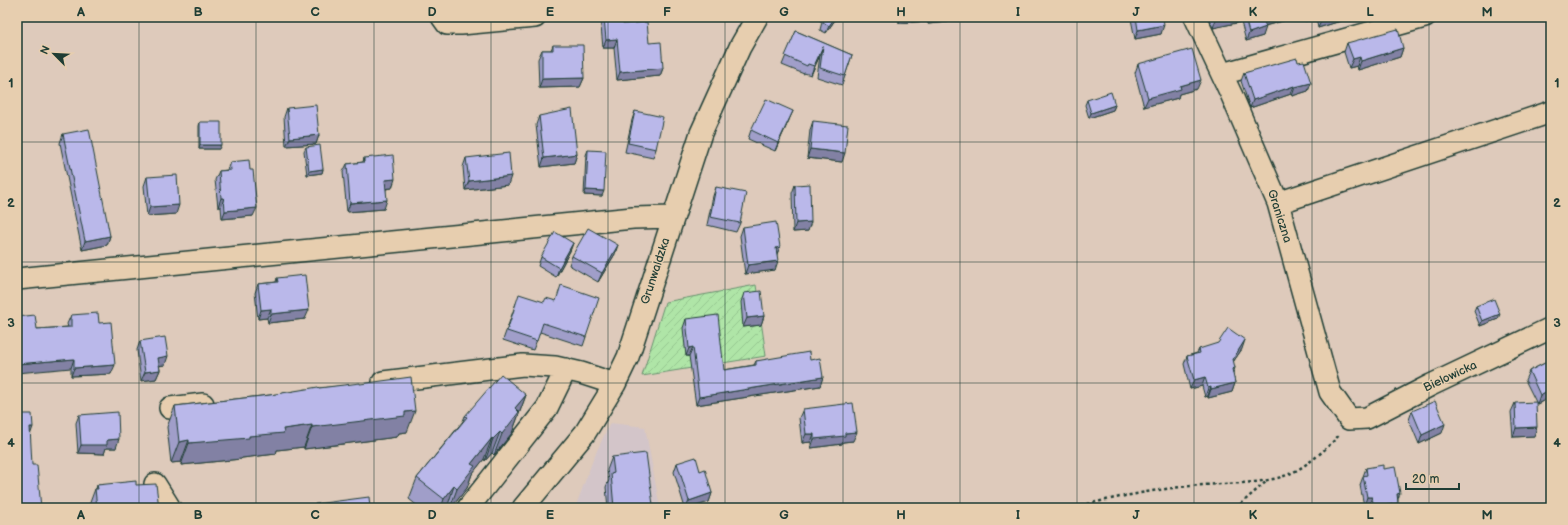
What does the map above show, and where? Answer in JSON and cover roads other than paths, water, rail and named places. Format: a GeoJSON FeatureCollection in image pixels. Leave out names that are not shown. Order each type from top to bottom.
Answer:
{"type":"FeatureCollection","features":[{"type":"Feature","properties":{"kind":"street"},"geometry":{"type":"LineString","coordinates":[[442,17],[447,24],[535,17]]}},
{"type":"Feature","properties":{"kind":"street","name":"Grunwaldzka"},"geometry":{"type":"LineString","coordinates":[[523,508],[585,433],[615,384],[628,356],[700,133],[740,47],[757,17]]}},
{"type":"Feature","properties":{"kind":"street","name":"Graniczna"},"geometry":{"type":"LineString","coordinates":[[1195,17],[1222,74],[1278,203],[1330,392],[1349,420]]}},
{"type":"Feature","properties":{"kind":"street"},"geometry":{"type":"LineString","coordinates":[[1222,74],[1425,17]]}},
{"type":"Feature","properties":{"kind":"street"},"geometry":{"type":"LineString","coordinates":[[1278,203],[1551,112]]}},
{"type":"Feature","properties":{"kind":"street"},"geometry":{"type":"LineString","coordinates":[[17,279],[633,218],[673,217]]}},
{"type":"Feature","properties":{"kind":"street","name":"Bielowicka"},"geometry":{"type":"LineString","coordinates":[[1349,420],[1367,418],[1431,385],[1551,328]]}},
{"type":"Feature","properties":{"kind":"street"},"geometry":{"type":"LineString","coordinates":[[366,384],[523,366],[555,367],[566,369],[615,384]]}},
{"type":"Feature","properties":{"kind":"street"},"geometry":{"type":"LineString","coordinates":[[468,508],[547,408],[566,369]]}},
{"type":"Feature","properties":{"kind":"street"},"geometry":{"type":"LineString","coordinates":[[170,408],[225,401]]}},
{"type":"Feature","properties":{"kind":"street"},"geometry":{"type":"LineString","coordinates":[[155,484],[170,508]]}}]}
